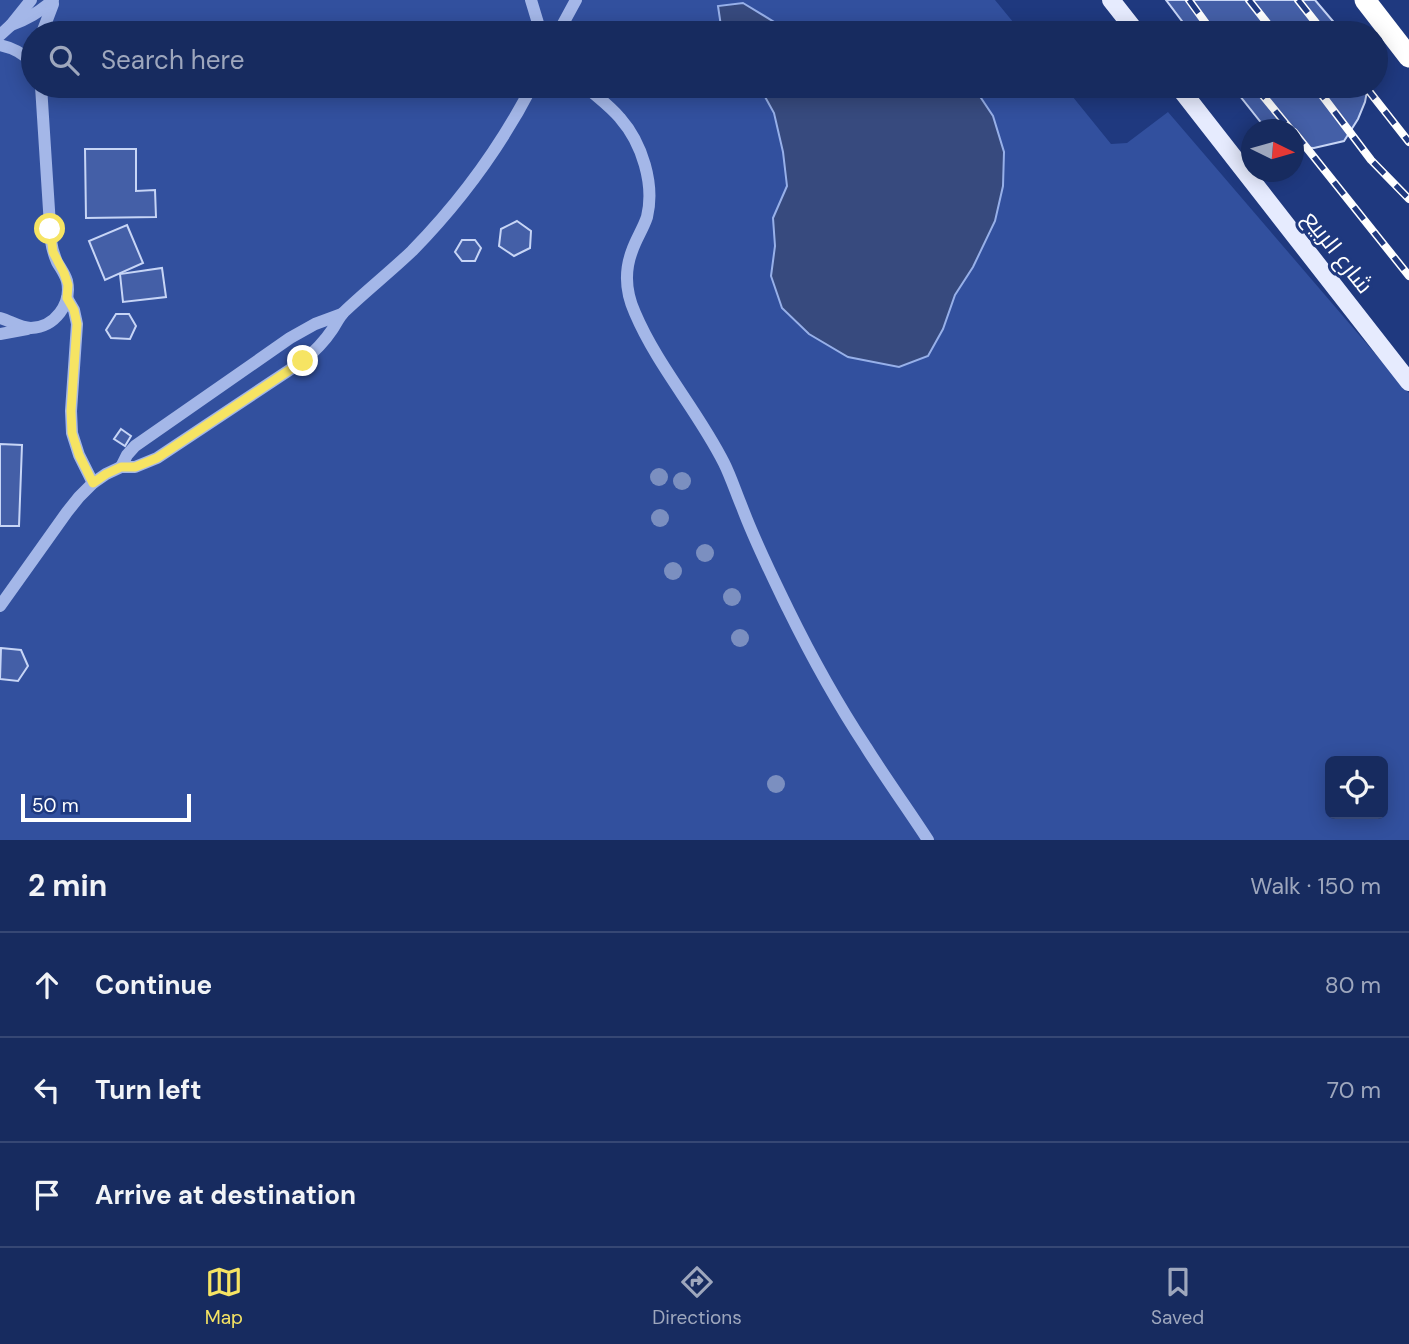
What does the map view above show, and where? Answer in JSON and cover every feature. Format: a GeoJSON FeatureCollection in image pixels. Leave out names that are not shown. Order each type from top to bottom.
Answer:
{"type":"FeatureCollection","features":[{"type":"Feature","properties":{"kind":"highway"},"geometry":{"type":"LineString","coordinates":[[1365,0],[1381,21]]}},
{"type":"Feature","properties":{"kind":"highway"},"geometry":{"type":"LineString","coordinates":[[1388,30],[1409,57]]}},
{"type":"Feature","properties":{"kind":"main road"},"geometry":{"type":"LineString","coordinates":[[1111,0],[1128,21]]}},
{"type":"Feature","properties":{"kind":"main road","name":"شارع الربيع"},"geometry":{"type":"LineString","coordinates":[[1187,98],[1409,382]]}},
{"type":"Feature","properties":{"kind":"lane"},"geometry":{"type":"LineString","coordinates":[[0,35],[31,0]]}},
{"type":"Feature","properties":{"kind":"lane"},"geometry":{"type":"LineString","coordinates":[[23,21],[54,0]]}},
{"type":"Feature","properties":{"kind":"lane"},"geometry":{"type":"LineString","coordinates":[[46,21],[54,0]]}},
{"type":"Feature","properties":{"kind":"lane"},"geometry":{"type":"LineString","coordinates":[[531,0],[537,21]]}},
{"type":"Feature","properties":{"kind":"lane"},"geometry":{"type":"LineString","coordinates":[[565,21],[576,0]]}},
{"type":"Feature","properties":{"kind":"lane"},"geometry":{"type":"LineString","coordinates":[[11,25],[21,22]]}},
{"type":"Feature","properties":{"kind":"lane"},"geometry":{"type":"LineString","coordinates":[[0,45],[21,52]]}},
{"type":"Feature","properties":{"kind":"lane"},"geometry":{"type":"LineString","coordinates":[[0,334],[44,325],[63,310],[67,298],[68,285],[51,241],[42,98]]}},
{"type":"Feature","properties":{"kind":"lane"},"geometry":{"type":"LineString","coordinates":[[0,606],[67,512],[93,483],[121,467],[135,467],[157,458],[303,361],[325,340],[342,314],[379,283],[446,213],[476,175],[525,98]]}},
{"type":"Feature","properties":{"kind":"lane"},"geometry":{"type":"LineString","coordinates":[[598,98],[620,118],[632,134],[647,174],[647,216],[627,267],[627,283],[636,315],[666,371],[702,424],[726,466],[741,507],[812,655],[865,747],[928,840]]}},
{"type":"Feature","properties":{"kind":"lane"},"geometry":{"type":"LineString","coordinates":[[67,298],[74,310],[77,324],[72,433],[93,483]]}},
{"type":"Feature","properties":{"kind":"lane"},"geometry":{"type":"LineString","coordinates":[[121,467],[135,446],[290,338],[315,324],[342,314]]}},
{"type":"Feature","properties":{"kind":"lane"},"geometry":{"type":"LineString","coordinates":[[0,318],[31,328]]}},
{"type":"Feature","properties":{"kind":"shaded area"},"geometry":{"type":"Polygon","coordinates":[[[0,0],[995,0],[1012,21],[21,21],[21,98],[1074,98],[1111,144],[1127,143],[1168,112],[1409,393],[1409,840],[0,840],[0,0]]]}},
{"type":"Feature","properties":{"kind":"shaded area"},"geometry":{"type":"Polygon","coordinates":[[[743,3],[773,21],[720,21],[718,6],[743,3]]]}},
{"type":"Feature","properties":{"kind":"shaded area"},"geometry":{"type":"Polygon","coordinates":[[[766,98],[981,98],[993,116],[1004,152],[1003,186],[995,221],[973,267],[955,295],[943,329],[928,356],[899,367],[848,357],[809,334],[782,308],[771,276],[775,246],[773,218],[787,186],[774,113],[766,98]]]}},
{"type":"Feature","properties":{"kind":"building"},"geometry":{"type":"Polygon","coordinates":[[[1166,0],[1315,0],[1333,21],[1182,21],[1166,0]]]}},
{"type":"Feature","properties":{"kind":"building"},"geometry":{"type":"Polygon","coordinates":[[[1242,98],[1366,98],[1358,119],[1344,141],[1304,148],[1304,119],[1258,119],[1242,98]]]}},
{"type":"Feature","properties":{"kind":"building"},"geometry":{"type":"Polygon","coordinates":[[[85,149],[136,149],[136,191],[155,190],[156,217],[86,218],[85,149]]]}},
{"type":"Feature","properties":{"kind":"building"},"geometry":{"type":"Polygon","coordinates":[[[517,221],[531,231],[530,248],[514,256],[499,246],[501,229],[517,221]]]}},
{"type":"Feature","properties":{"kind":"building"},"geometry":{"type":"Polygon","coordinates":[[[127,225],[143,263],[105,280],[89,241],[127,225]]]}},
{"type":"Feature","properties":{"kind":"building"},"geometry":{"type":"Polygon","coordinates":[[[462,240],[475,240],[481,248],[475,261],[462,261],[455,252],[462,240]]]}},
{"type":"Feature","properties":{"kind":"building"},"geometry":{"type":"Polygon","coordinates":[[[162,268],[166,297],[123,302],[120,274],[162,268]]]}},
{"type":"Feature","properties":{"kind":"building"},"geometry":{"type":"Polygon","coordinates":[[[116,314],[129,314],[136,326],[130,339],[111,338],[106,330],[116,314]]]}},
{"type":"Feature","properties":{"kind":"building"},"geometry":{"type":"Polygon","coordinates":[[[121,429],[131,436],[125,446],[114,439],[121,429]]]}},
{"type":"Feature","properties":{"kind":"building"},"geometry":{"type":"Polygon","coordinates":[[[0,444],[22,445],[19,526],[0,526],[0,444]]]}},
{"type":"Feature","properties":{"kind":"building"},"geometry":{"type":"Polygon","coordinates":[[[1,648],[21,650],[28,666],[18,681],[0,679],[1,648]]]}},
{"type":"Feature","properties":{"kind":"railway"},"geometry":{"type":"LineString","coordinates":[[1189,0],[1204,21]]}},
{"type":"Feature","properties":{"kind":"railway"},"geometry":{"type":"LineString","coordinates":[[1249,0],[1266,21]]}},
{"type":"Feature","properties":{"kind":"railway"},"geometry":{"type":"LineString","coordinates":[[1298,0],[1315,21]]}},
{"type":"Feature","properties":{"kind":"railway"},"geometry":{"type":"LineString","coordinates":[[1265,98],[1282,119]]}},
{"type":"Feature","properties":{"kind":"railway"},"geometry":{"type":"LineString","coordinates":[[1324,98],[1371,160],[1409,199]]}},
{"type":"Feature","properties":{"kind":"railway"},"geometry":{"type":"LineString","coordinates":[[1374,98],[1409,142]]}},
{"type":"Feature","properties":{"kind":"railway"},"geometry":{"type":"LineString","coordinates":[[1304,145],[1409,276]]}},
{"type":"Feature","properties":{"kind":"route"},"geometry":{"type":"LineString","coordinates":[[50,229],[53,252],[64,273],[68,285],[67,298],[74,310],[77,324],[72,433],[93,483],[121,467],[135,467],[157,458],[303,361]]}}]}
